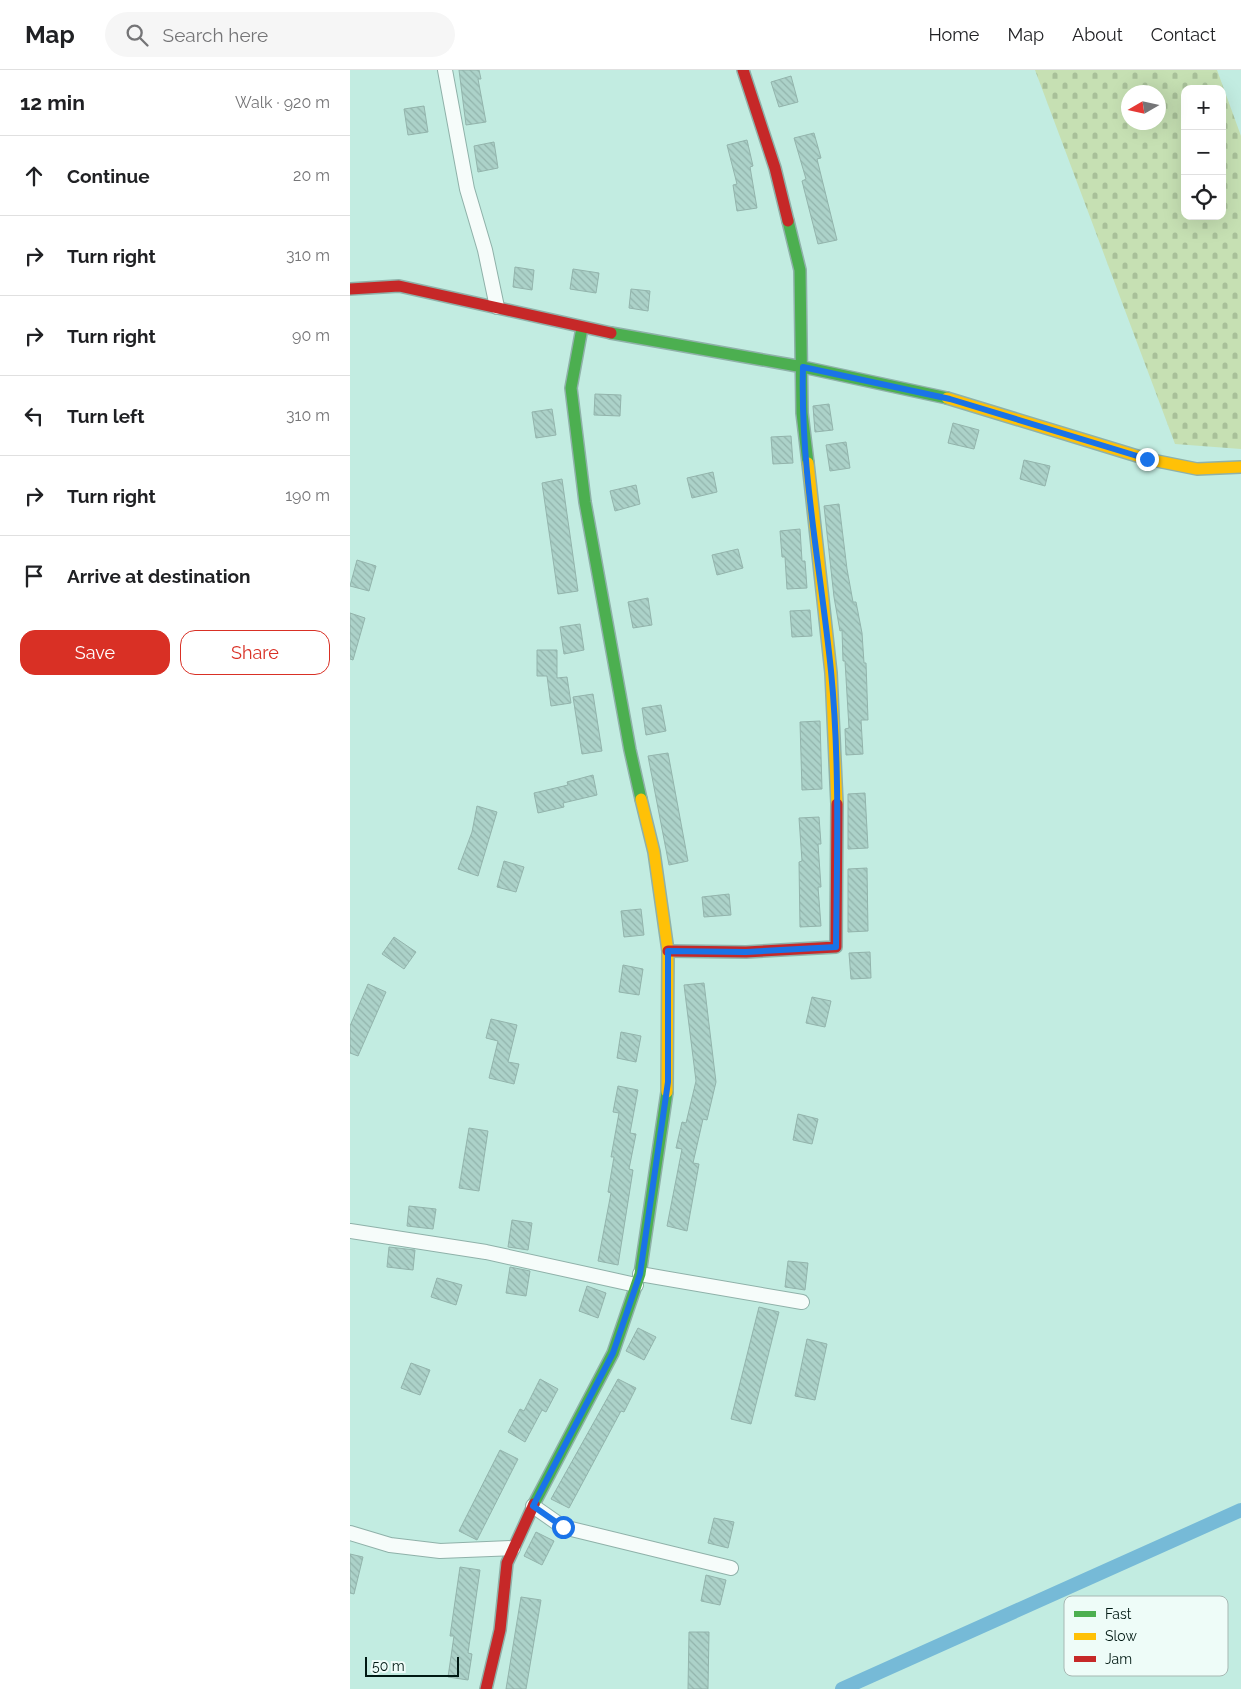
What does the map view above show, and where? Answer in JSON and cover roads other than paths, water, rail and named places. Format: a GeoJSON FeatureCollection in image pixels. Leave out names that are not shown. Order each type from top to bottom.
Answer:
{"type":"FeatureCollection","features":[{"type":"Feature","properties":{"kind":"street"},"geometry":{"type":"LineString","coordinates":[[445,70],[467,189],[485,250],[498,307]]}},
{"type":"Feature","properties":{"kind":"street"},"geometry":{"type":"LineString","coordinates":[[668,951],[746,952],[836,947],[837,806],[831,673],[802,413],[803,367],[800,270],[775,168],[743,70]]}},
{"type":"Feature","properties":{"kind":"street"},"geometry":{"type":"LineString","coordinates":[[350,289],[399,286],[498,307],[582,328],[803,367],[950,399],[1147,459],[1197,469],[1241,467]]}},
{"type":"Feature","properties":{"kind":"street"},"geometry":{"type":"LineString","coordinates":[[486,1689],[500,1630],[506,1563],[533,1506],[613,1353],[638,1279],[668,1082],[668,951],[654,852],[630,750],[584,502],[571,388],[582,328]]}},
{"type":"Feature","properties":{"kind":"street"},"geometry":{"type":"LineString","coordinates":[[350,1231],[486,1252],[638,1279],[802,1302]]}},
{"type":"Feature","properties":{"kind":"street"},"geometry":{"type":"LineString","coordinates":[[533,1506],[563,1527],[731,1568]]}},
{"type":"Feature","properties":{"kind":"street"},"geometry":{"type":"LineString","coordinates":[[350,1533],[390,1545],[440,1551],[513,1548]]}},
{"type":"Feature","properties":{"kind":"waterway"},"geometry":{"type":"LineString","coordinates":[[842,1689],[1241,1510]]}}]}
